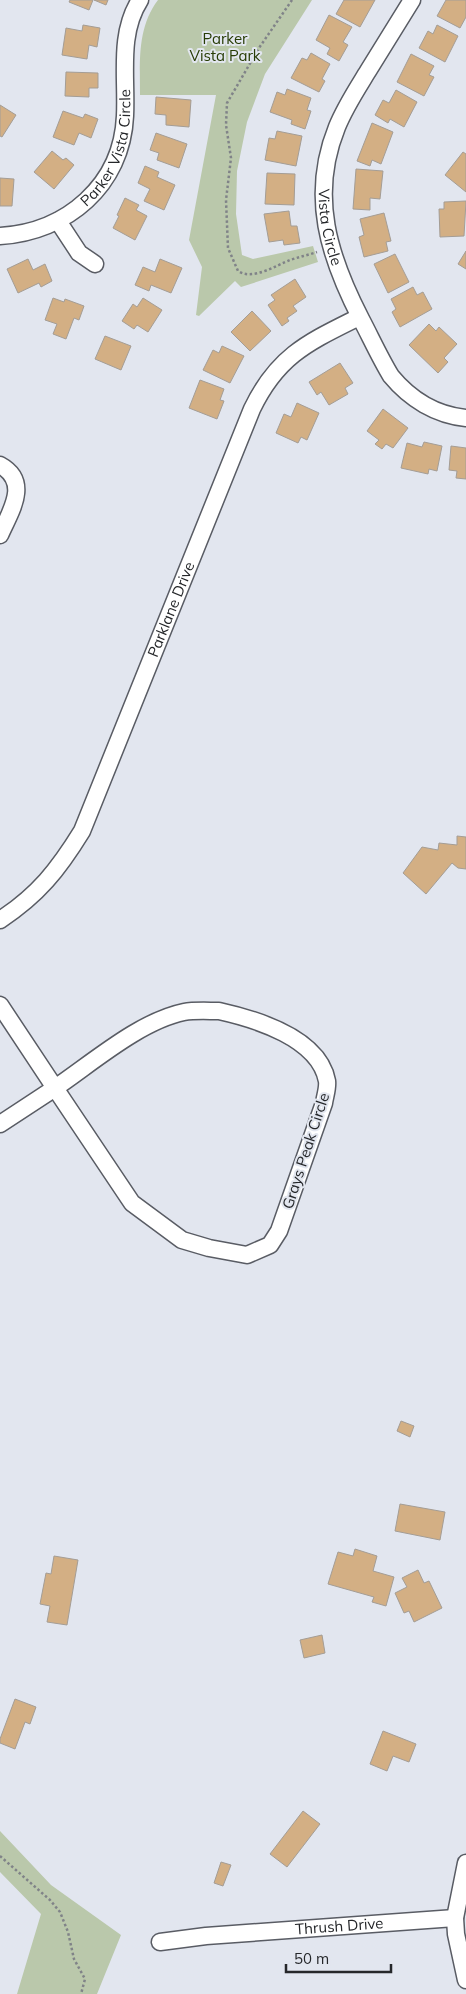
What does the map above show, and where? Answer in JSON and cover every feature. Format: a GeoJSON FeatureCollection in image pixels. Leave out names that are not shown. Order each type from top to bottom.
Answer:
{"type":"FeatureCollection","features":[{"type":"Feature","properties":{"kind":"street","name":"Parker Vista Circle"},"geometry":{"type":"LineString","coordinates":[[0,236],[22,234],[58,222],[92,195],[104,181],[115,160],[123,134],[127,30],[140,0]]}},
{"type":"Feature","properties":{"kind":"street","name":"Vista Circle"},"geometry":{"type":"LineString","coordinates":[[412,0],[343,113],[332,141],[326,167],[324,195],[328,240],[342,280],[360,317],[387,369],[402,389],[435,410],[451,416],[466,418]]}},
{"type":"Feature","properties":{"kind":"street"},"geometry":{"type":"LineString","coordinates":[[58,222],[79,253],[95,264]]}},
{"type":"Feature","properties":{"kind":"street","name":"Parklane Drive"},"geometry":{"type":"LineString","coordinates":[[0,920],[32,897],[51,877],[82,831],[252,409],[262,389],[279,366],[294,353],[360,317]]}},
{"type":"Feature","properties":{"kind":"street"},"geometry":{"type":"LineString","coordinates":[[0,465],[8,470],[14,478],[18,489],[14,504],[0,535]]}},
{"type":"Feature","properties":{"kind":"street"},"geometry":{"type":"LineString","coordinates":[[0,1005],[55,1088]]}},
{"type":"Feature","properties":{"kind":"street","name":"Grays Peak Circle"},"geometry":{"type":"LineString","coordinates":[[0,1124],[136,1033],[163,1018],[186,1012],[219,1011],[244,1017],[282,1032],[305,1048],[320,1064],[327,1083],[324,1104],[279,1232],[270,1245],[247,1255],[208,1248],[182,1240],[132,1203],[55,1088]]}},
{"type":"Feature","properties":{"kind":"street"},"geometry":{"type":"LineString","coordinates":[[466,1863],[455,1918],[456,1934],[466,1980]]}},
{"type":"Feature","properties":{"kind":"street","name":"Thrush Drive"},"geometry":{"type":"LineString","coordinates":[[160,1942],[206,1936],[455,1918]]}},
{"type":"Feature","properties":{"kind":"path"},"geometry":{"type":"LineString","coordinates":[[292,0],[259,48],[227,103],[226,125],[231,158],[226,195],[228,248],[237,268],[241,273],[246,274],[259,272],[292,259],[317,252]]}},
{"type":"Feature","properties":{"kind":"path"},"geometry":{"type":"LineString","coordinates":[[0,1856],[50,1900],[60,1912],[68,1932],[74,1959],[85,1980],[81,1994]]}},
{"type":"Feature","properties":{"kind":"green space","name":"Parker Vista Park"},"geometry":{"type":"Polygon","coordinates":[[[158,0],[312,0],[265,74],[247,122],[237,171],[236,214],[242,255],[253,259],[313,246],[318,262],[241,287],[235,281],[199,316],[196,315],[202,267],[189,240],[216,95],[140,95],[140,57],[143,33],[151,11],[158,0]]]}},
{"type":"Feature","properties":{"kind":"green space"},"geometry":{"type":"Polygon","coordinates":[[[0,1831],[51,1885],[121,1935],[97,1994],[17,1994],[41,1914],[0,1872],[0,1831]]]}},
{"type":"Feature","properties":{"kind":"building"},"geometry":{"type":"Polygon","coordinates":[[[70,0],[93,0],[89,10],[69,2],[70,0]]]}},
{"type":"Feature","properties":{"kind":"building"},"geometry":{"type":"Polygon","coordinates":[[[94,0],[108,0],[106,5],[94,0]]]}},
{"type":"Feature","properties":{"kind":"building"},"geometry":{"type":"Polygon","coordinates":[[[344,0],[375,0],[360,27],[336,14],[344,0]]]}},
{"type":"Feature","properties":{"kind":"building"},"geometry":{"type":"Polygon","coordinates":[[[446,0],[466,0],[466,17],[460,28],[437,16],[446,0]]]}},
{"type":"Feature","properties":{"kind":"building"},"geometry":{"type":"Polygon","coordinates":[[[329,15],[352,27],[343,42],[348,45],[339,61],[327,54],[330,48],[316,40],[329,15]]]}},
{"type":"Feature","properties":{"kind":"building"},"geometry":{"type":"Polygon","coordinates":[[[83,25],[100,28],[97,47],[89,45],[87,59],[62,55],[66,28],[82,31],[83,25]]]}},
{"type":"Feature","properties":{"kind":"building"},"geometry":{"type":"Polygon","coordinates":[[[437,25],[458,36],[445,62],[419,48],[428,31],[433,34],[437,25]]]}},
{"type":"Feature","properties":{"kind":"building"},"geometry":{"type":"Polygon","coordinates":[[[311,53],[330,64],[322,79],[325,81],[319,92],[291,78],[302,58],[307,60],[311,53]]]}},
{"type":"Feature","properties":{"kind":"building"},"geometry":{"type":"Polygon","coordinates":[[[411,54],[434,66],[429,75],[434,77],[424,96],[397,82],[411,54]]]}},
{"type":"Feature","properties":{"kind":"building"},"geometry":{"type":"Polygon","coordinates":[[[66,72],[98,73],[98,88],[89,88],[89,97],[65,96],[66,72]]]}},
{"type":"Feature","properties":{"kind":"building"},"geometry":{"type":"Polygon","coordinates":[[[287,89],[311,98],[307,110],[311,111],[305,129],[291,124],[292,120],[270,112],[277,92],[285,95],[287,89]]]}},
{"type":"Feature","properties":{"kind":"building"},"geometry":{"type":"Polygon","coordinates":[[[396,90],[417,102],[404,127],[390,119],[388,123],[375,115],[383,100],[389,103],[396,90]]]}},
{"type":"Feature","properties":{"kind":"building"},"geometry":{"type":"Polygon","coordinates":[[[156,97],[191,100],[189,127],[166,125],[166,115],[155,114],[156,97]]]}},
{"type":"Feature","properties":{"kind":"building"},"geometry":{"type":"Polygon","coordinates":[[[0,105],[16,115],[2,137],[0,136],[0,105]]]}},
{"type":"Feature","properties":{"kind":"building"},"geometry":{"type":"Polygon","coordinates":[[[63,111],[83,118],[85,114],[98,119],[91,138],[79,133],[74,145],[53,137],[63,111]]]}},
{"type":"Feature","properties":{"kind":"building"},"geometry":{"type":"Polygon","coordinates":[[[372,123],[393,132],[381,164],[372,160],[370,166],[357,161],[372,123]]]}},
{"type":"Feature","properties":{"kind":"building"},"geometry":{"type":"Polygon","coordinates":[[[277,131],[302,136],[296,166],[265,160],[269,138],[275,139],[277,131]]]}},
{"type":"Feature","properties":{"kind":"building"},"geometry":{"type":"Polygon","coordinates":[[[156,133],[187,144],[179,168],[157,160],[159,153],[150,150],[156,133]]]}},
{"type":"Feature","properties":{"kind":"building"},"geometry":{"type":"Polygon","coordinates":[[[52,151],[63,160],[66,158],[74,165],[54,189],[34,172],[52,151]]]}},
{"type":"Feature","properties":{"kind":"building"},"geometry":{"type":"Polygon","coordinates":[[[463,152],[466,154],[466,192],[445,175],[463,152]]]}},
{"type":"Feature","properties":{"kind":"building"},"geometry":{"type":"Polygon","coordinates":[[[145,166],[159,172],[157,177],[175,185],[164,210],[144,201],[150,189],[138,183],[145,166]]]}},
{"type":"Feature","properties":{"kind":"building"},"geometry":{"type":"Polygon","coordinates":[[[356,169],[383,171],[380,199],[370,198],[370,210],[353,209],[356,169]]]}},
{"type":"Feature","properties":{"kind":"building"},"geometry":{"type":"Polygon","coordinates":[[[267,173],[295,174],[294,205],[265,204],[267,173]]]}},
{"type":"Feature","properties":{"kind":"building"},"geometry":{"type":"Polygon","coordinates":[[[0,178],[14,179],[12,206],[0,206],[0,178]]]}},
{"type":"Feature","properties":{"kind":"building"},"geometry":{"type":"Polygon","coordinates":[[[125,198],[139,205],[136,210],[147,216],[135,240],[113,228],[125,198]]]}},
{"type":"Feature","properties":{"kind":"building"},"geometry":{"type":"Polygon","coordinates":[[[466,201],[464,236],[440,237],[439,209],[444,209],[444,202],[466,201]]]}},
{"type":"Feature","properties":{"kind":"building"},"geometry":{"type":"Polygon","coordinates":[[[289,211],[291,226],[297,226],[300,243],[284,245],[283,240],[269,242],[264,214],[289,211]]]}},
{"type":"Feature","properties":{"kind":"building"},"geometry":{"type":"Polygon","coordinates":[[[384,213],[391,241],[386,242],[388,251],[364,257],[359,237],[364,235],[360,219],[384,213]]]}},
{"type":"Feature","properties":{"kind":"building"},"geometry":{"type":"Polygon","coordinates":[[[466,251],[466,269],[458,264],[466,251]]]}},
{"type":"Feature","properties":{"kind":"building"},"geometry":{"type":"Polygon","coordinates":[[[395,254],[409,282],[388,293],[374,264],[395,254]]]}},
{"type":"Feature","properties":{"kind":"building"},"geometry":{"type":"Polygon","coordinates":[[[28,259],[33,270],[45,264],[52,281],[41,287],[39,283],[18,293],[7,269],[28,259]]]}},
{"type":"Feature","properties":{"kind":"building"},"geometry":{"type":"Polygon","coordinates":[[[160,259],[182,268],[171,293],[151,285],[149,291],[135,285],[143,267],[155,272],[160,259]]]}},
{"type":"Feature","properties":{"kind":"building"},"geometry":{"type":"Polygon","coordinates":[[[295,279],[306,297],[293,306],[297,311],[287,318],[289,321],[282,326],[268,305],[275,300],[271,295],[295,279]]]}},
{"type":"Feature","properties":{"kind":"building"},"geometry":{"type":"Polygon","coordinates":[[[413,287],[417,295],[423,292],[432,309],[400,327],[392,312],[396,309],[391,299],[413,287]]]}},
{"type":"Feature","properties":{"kind":"building"},"geometry":{"type":"Polygon","coordinates":[[[53,298],[64,302],[65,299],[84,306],[79,320],[74,318],[66,339],[53,334],[57,324],[45,320],[53,298]]]}},
{"type":"Feature","properties":{"kind":"building"},"geometry":{"type":"Polygon","coordinates":[[[143,298],[162,310],[148,332],[137,325],[134,329],[122,321],[133,304],[137,307],[143,298]]]}},
{"type":"Feature","properties":{"kind":"building"},"geometry":{"type":"Polygon","coordinates":[[[252,311],[271,331],[250,351],[231,332],[252,311]]]}},
{"type":"Feature","properties":{"kind":"building"},"geometry":{"type":"Polygon","coordinates":[[[429,324],[436,331],[439,327],[457,344],[444,358],[448,362],[438,373],[409,345],[429,324]]]}},
{"type":"Feature","properties":{"kind":"building"},"geometry":{"type":"Polygon","coordinates":[[[105,336],[131,346],[121,370],[95,359],[105,336]]]}},
{"type":"Feature","properties":{"kind":"building"},"geometry":{"type":"Polygon","coordinates":[[[222,346],[244,356],[230,383],[203,370],[213,350],[219,353],[222,346]]]}},
{"type":"Feature","properties":{"kind":"building"},"geometry":{"type":"Polygon","coordinates":[[[340,363],[353,383],[345,388],[348,394],[329,405],[321,392],[317,395],[309,382],[340,363]]]}},
{"type":"Feature","properties":{"kind":"building"},"geometry":{"type":"Polygon","coordinates":[[[200,380],[224,389],[220,400],[224,401],[217,419],[189,408],[200,380]]]}},
{"type":"Feature","properties":{"kind":"building"},"geometry":{"type":"Polygon","coordinates":[[[297,403],[319,413],[307,440],[301,437],[298,443],[276,433],[284,414],[291,417],[297,403]]]}},
{"type":"Feature","properties":{"kind":"building"},"geometry":{"type":"Polygon","coordinates":[[[383,409],[408,428],[393,448],[386,444],[382,449],[375,444],[379,440],[367,431],[383,409]]]}},
{"type":"Feature","properties":{"kind":"building"},"geometry":{"type":"Polygon","coordinates":[[[424,442],[442,446],[437,471],[429,469],[428,474],[401,468],[407,443],[422,447],[424,442]]]}},
{"type":"Feature","properties":{"kind":"building"},"geometry":{"type":"Polygon","coordinates":[[[451,446],[466,448],[466,479],[456,478],[457,471],[449,470],[451,446]]]}},
{"type":"Feature","properties":{"kind":"building"},"geometry":{"type":"Polygon","coordinates":[[[457,836],[466,837],[466,869],[458,868],[452,863],[426,894],[403,873],[422,847],[438,850],[439,843],[457,845],[457,836]]]}},
{"type":"Feature","properties":{"kind":"building"},"geometry":{"type":"Polygon","coordinates":[[[401,1421],[414,1426],[410,1437],[397,1431],[401,1421]]]}},
{"type":"Feature","properties":{"kind":"building"},"geometry":{"type":"Polygon","coordinates":[[[400,1504],[445,1512],[440,1540],[395,1531],[400,1504]]]}},
{"type":"Feature","properties":{"kind":"building"},"geometry":{"type":"Polygon","coordinates":[[[355,1549],[377,1556],[373,1571],[394,1577],[386,1606],[372,1602],[374,1597],[328,1584],[338,1552],[353,1556],[355,1549]]]}},
{"type":"Feature","properties":{"kind":"building"},"geometry":{"type":"Polygon","coordinates":[[[54,1556],[78,1560],[67,1625],[47,1622],[50,1606],[40,1604],[46,1573],[51,1574],[54,1556]]]}},
{"type":"Feature","properties":{"kind":"building"},"geometry":{"type":"Polygon","coordinates":[[[418,1570],[424,1583],[429,1581],[442,1608],[414,1622],[409,1611],[404,1613],[395,1593],[407,1587],[402,1578],[418,1570]]]}},
{"type":"Feature","properties":{"kind":"building"},"geometry":{"type":"Polygon","coordinates":[[[322,1635],[325,1653],[304,1658],[300,1640],[322,1635]]]}},
{"type":"Feature","properties":{"kind":"building"},"geometry":{"type":"Polygon","coordinates":[[[15,1699],[36,1707],[30,1724],[25,1722],[15,1749],[0,1743],[0,1739],[15,1699]]]}},
{"type":"Feature","properties":{"kind":"building"},"geometry":{"type":"Polygon","coordinates":[[[383,1731],[416,1744],[409,1762],[393,1756],[387,1771],[370,1764],[383,1731]]]}},
{"type":"Feature","properties":{"kind":"building"},"geometry":{"type":"Polygon","coordinates":[[[303,1811],[320,1824],[287,1867],[270,1854],[303,1811]]]}},
{"type":"Feature","properties":{"kind":"building"},"geometry":{"type":"Polygon","coordinates":[[[221,1862],[231,1865],[223,1886],[214,1883],[221,1862]]]}}]}
